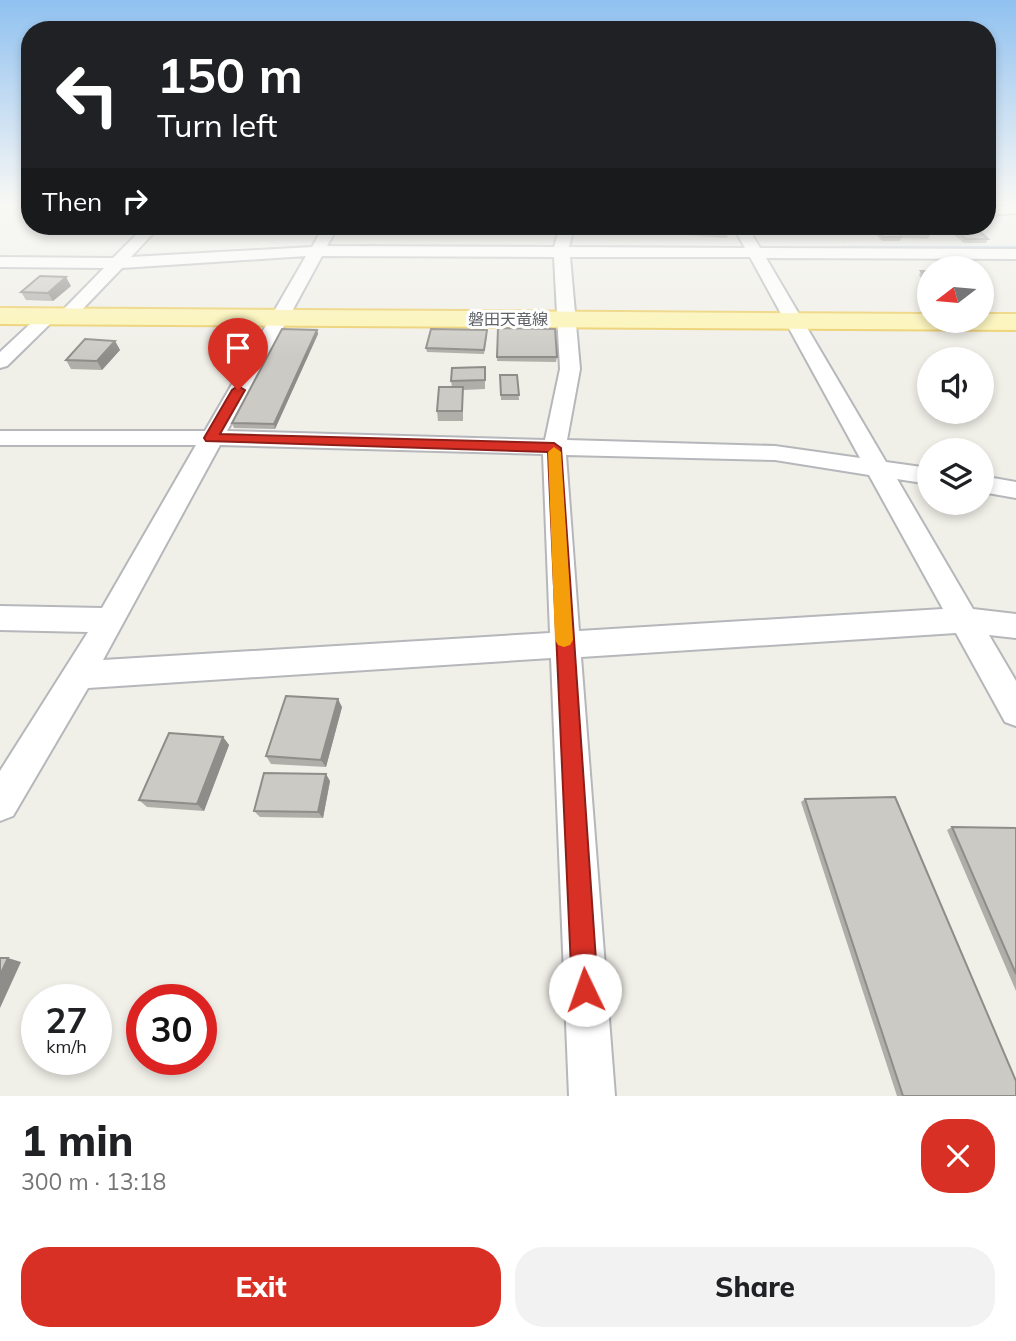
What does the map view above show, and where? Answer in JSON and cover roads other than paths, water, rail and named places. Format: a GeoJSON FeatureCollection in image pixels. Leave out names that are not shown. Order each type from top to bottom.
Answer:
{"type":"FeatureCollection","features":[{"type":"Feature","properties":{"kind":"main road","name":"磐田天竜線"},"geometry":{"type":"LineString","coordinates":[[0,316],[1016,322]]}},
{"type":"Feature","properties":{"kind":"street"},"geometry":{"type":"LineString","coordinates":[[0,362],[126,254]]}},
{"type":"Feature","properties":{"kind":"street"},"geometry":{"type":"LineString","coordinates":[[0,262],[118,263],[265,254]]}},
{"type":"Feature","properties":{"kind":"street"},"geometry":{"type":"LineString","coordinates":[[0,803],[79,675],[315,254]]}},
{"type":"Feature","properties":{"kind":"street"},"geometry":{"type":"LineString","coordinates":[[565,254],[570,369],[554,448],[592,1096]]}},
{"type":"Feature","properties":{"kind":"street"},"geometry":{"type":"LineString","coordinates":[[756,254],[1016,711]]}},
{"type":"Feature","properties":{"kind":"street"},"geometry":{"type":"LineString","coordinates":[[0,438],[211,438],[775,453],[917,474]]}},
{"type":"Feature","properties":{"kind":"street"},"geometry":{"type":"LineString","coordinates":[[994,486],[1016,490]]}},
{"type":"Feature","properties":{"kind":"street"},"geometry":{"type":"LineString","coordinates":[[0,618],[110,620]]}},
{"type":"Feature","properties":{"kind":"street"},"geometry":{"type":"LineString","coordinates":[[79,675],[564,647],[964,620],[1016,626]]}}]}
